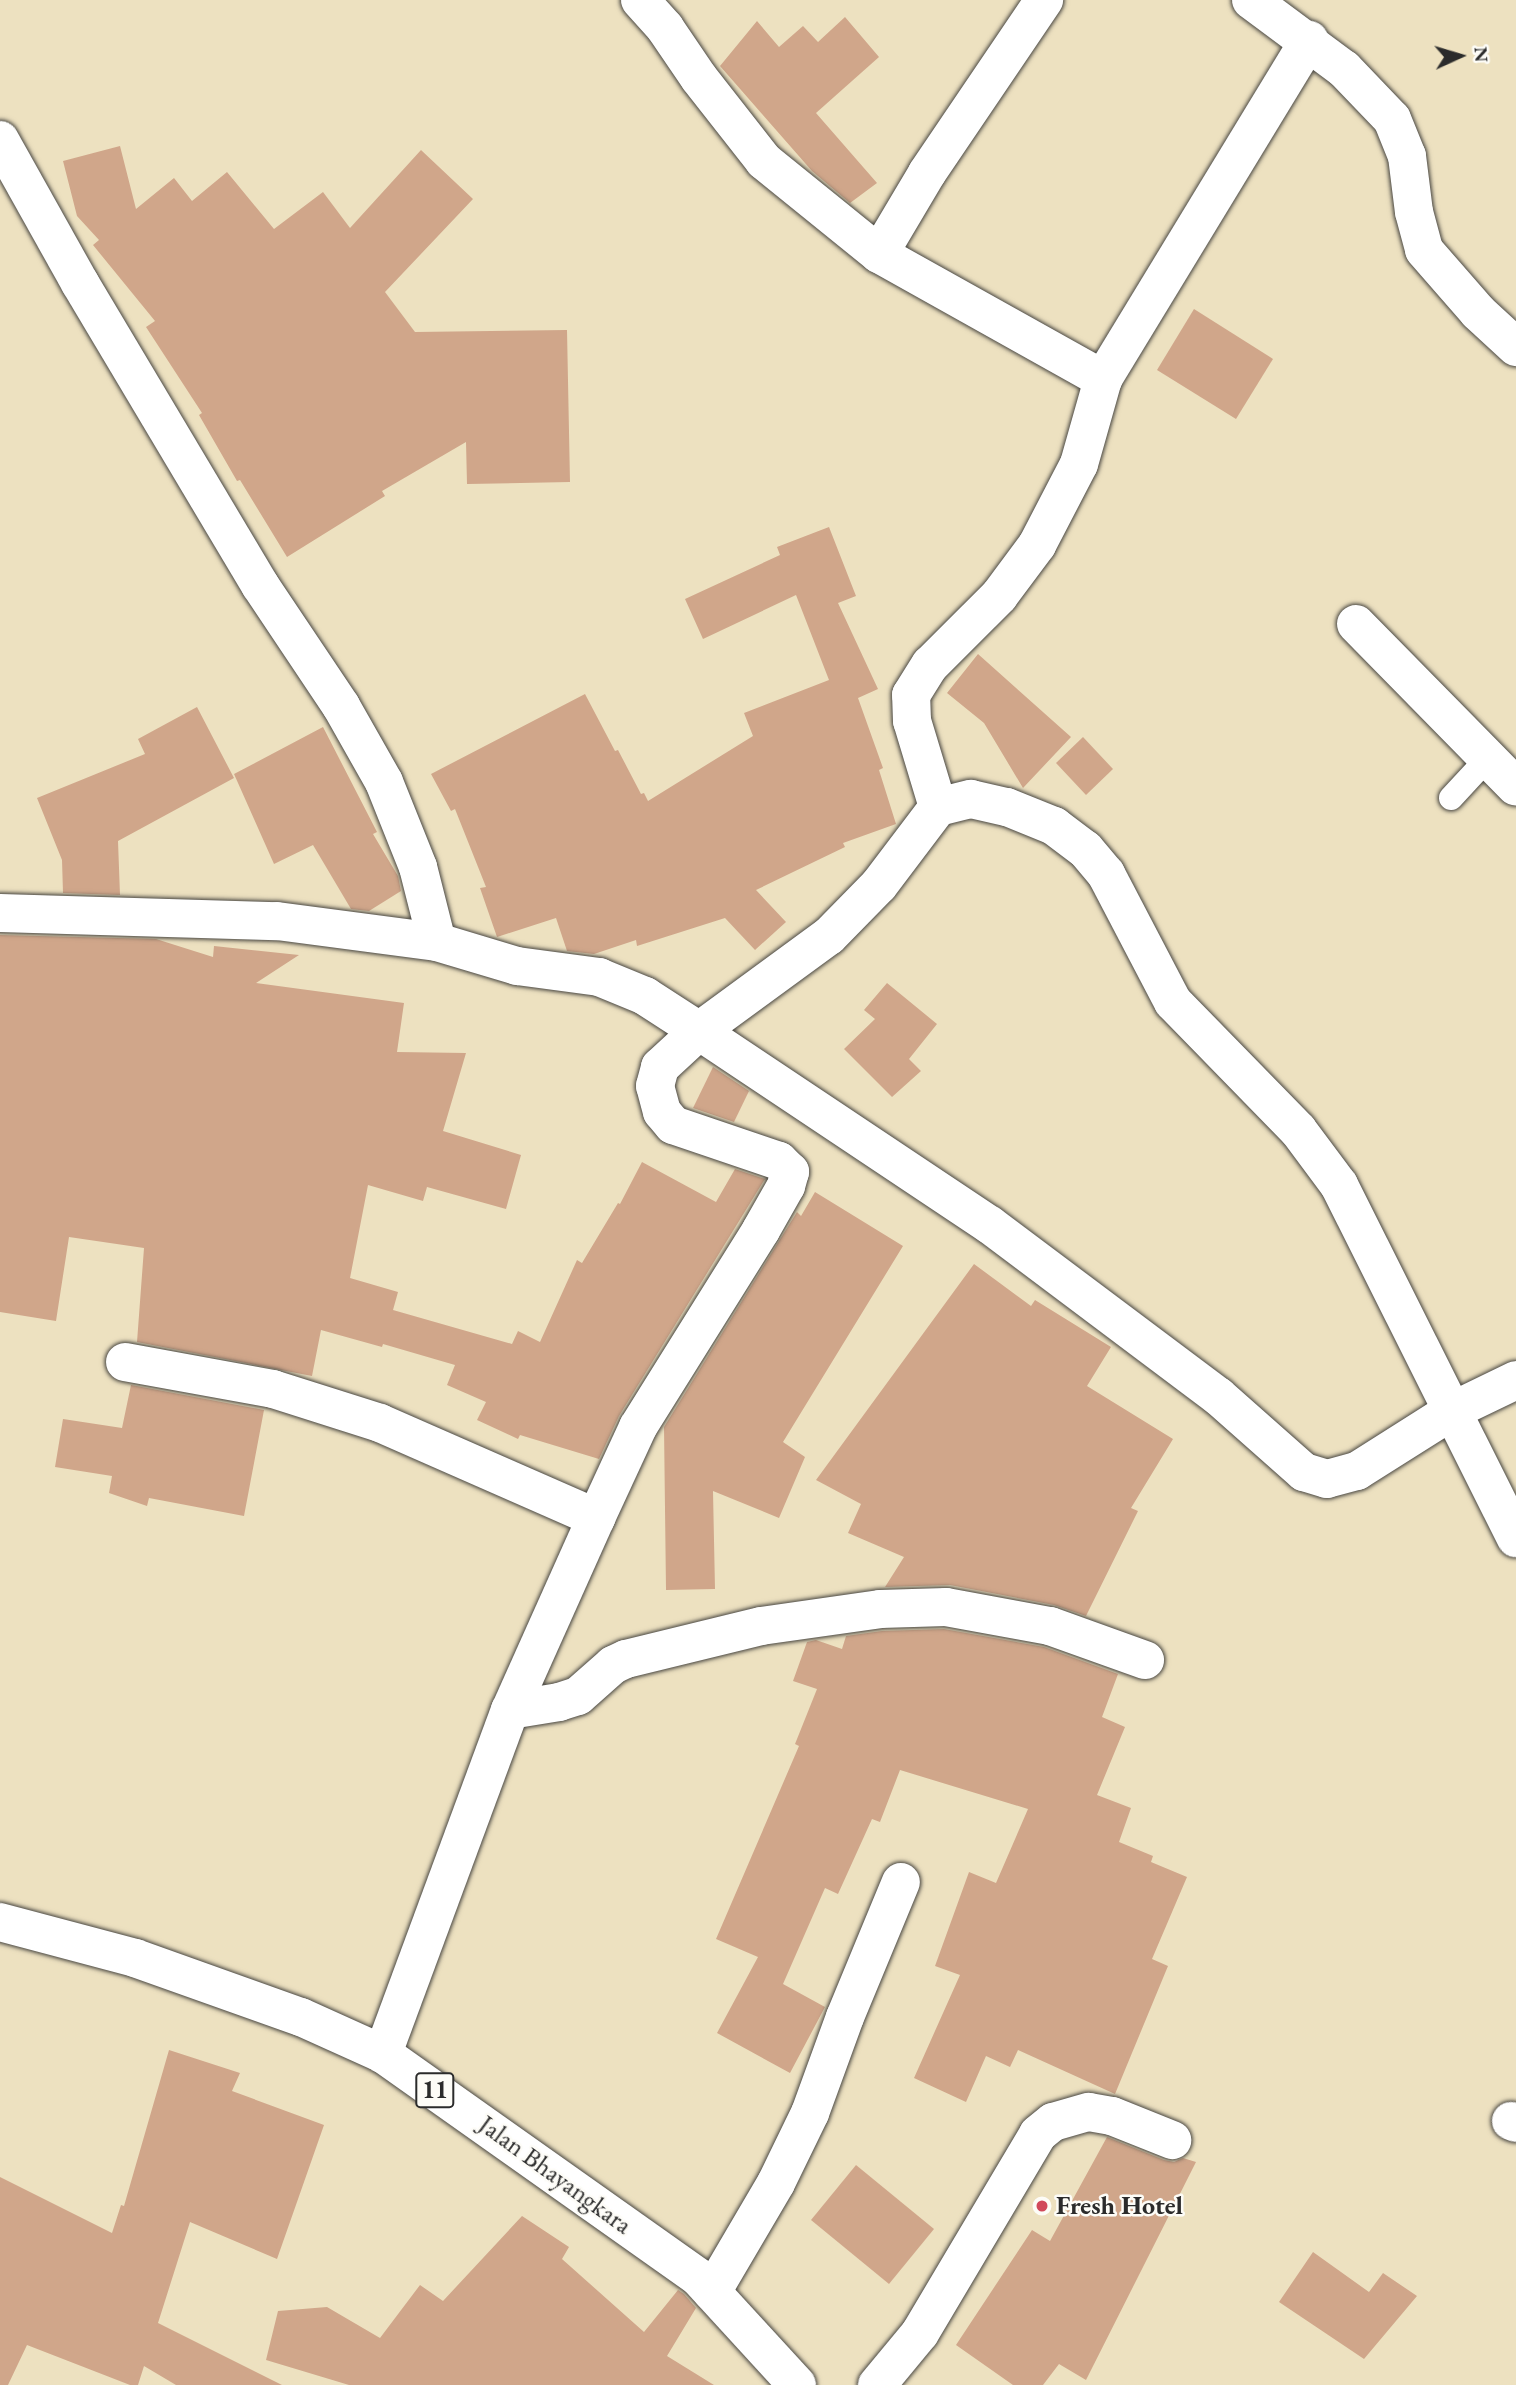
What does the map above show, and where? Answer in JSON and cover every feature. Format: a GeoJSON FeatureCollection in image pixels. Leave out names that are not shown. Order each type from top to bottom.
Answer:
{"type":"FeatureCollection","features":[{"type":"Feature","properties":{"kind":"main road"},"geometry":{"type":"LineString","coordinates":[[640,0],[665,28],[699,78],[764,161],[879,254],[1103,379]]}},
{"type":"Feature","properties":{"kind":"main road"},"geometry":{"type":"LineString","coordinates":[[879,254],[928,173],[1044,0]]}},
{"type":"Feature","properties":{"kind":"main road"},"geometry":{"type":"LineString","coordinates":[[1251,0],[1309,40],[1344,69],[1392,119],[1407,156],[1413,212],[1424,250],[1479,312],[1516,347]]}},
{"type":"Feature","properties":{"kind":"main road"},"geometry":{"type":"LineString","coordinates":[[938,807],[912,721],[911,695],[930,665],[999,596],[1037,545],[1079,464],[1103,379],[1309,40]]}},
{"type":"Feature","properties":{"kind":"main road"},"geometry":{"type":"LineString","coordinates":[[0,140],[80,283],[246,562],[341,706],[384,782],[418,867],[438,942]]}},
{"type":"Feature","properties":{"kind":"main road"},"geometry":{"type":"LineString","coordinates":[[1356,624],[1516,787]]}},
{"type":"Feature","properties":{"kind":"main road"},"geometry":{"type":"LineString","coordinates":[[383,2054],[510,1710],[596,1518],[638,1427],[761,1230],[786,1186],[790,1172],[779,1161],[673,1125],[662,1112],[655,1086],[660,1067],[699,1031],[829,936],[879,885],[938,807],[971,799],[1007,807],[1054,826],[1084,849],[1099,866],[1124,905],[1142,948],[1173,1002],[1298,1130],[1339,1185],[1516,1538]]}},
{"type":"Feature","properties":{"kind":"main road"},"geometry":{"type":"LineString","coordinates":[[0,913],[277,921],[438,942],[517,966],[599,977],[645,996],[990,1225],[1218,1396],[1304,1472],[1326,1479],[1357,1471],[1452,1411],[1516,1380]]}},
{"type":"Feature","properties":{"kind":"main road"},"geometry":{"type":"LineString","coordinates":[[125,1362],[273,1389],[380,1423],[596,1518]]}},
{"type":"Feature","properties":{"kind":"main road"},"geometry":{"type":"LineString","coordinates":[[510,1710],[578,1696],[612,1665],[626,1659],[761,1626],[880,1609],[946,1607],[1050,1626],[1145,1660]]}},
{"type":"Feature","properties":{"kind":"main road"},"geometry":{"type":"LineString","coordinates":[[712,2292],[776,2183],[810,2113],[845,2017],[901,1882]]}},
{"type":"Feature","properties":{"kind":"main road","name":"Jalan Bhayangkara"},"geometry":{"type":"LineString","coordinates":[[0,1922],[148,1963],[301,2017],[383,2054],[699,2278],[797,2385]]}},
{"type":"Feature","properties":{"kind":"main road"},"geometry":{"type":"LineString","coordinates":[[877,2385],[920,2333],[1038,2134],[1053,2122],[1089,2112],[1112,2116],[1172,2140]]}},
{"type":"Feature","properties":{"kind":"lane"},"geometry":{"type":"LineString","coordinates":[[1451,798],[1487,759]]}},
{"type":"Feature","properties":{"kind":"building"},"geometry":{"type":"Polygon","coordinates":[[[845,17],[879,57],[816,113],[877,183],[850,203],[812,171],[720,66],[757,21],[779,47],[803,26],[818,42],[845,17]]]}},
{"type":"Feature","properties":{"kind":"building"},"geometry":{"type":"Polygon","coordinates":[[[120,146],[136,209],[174,178],[192,201],[227,172],[274,229],[323,192],[350,228],[421,150],[473,199],[385,292],[415,332],[567,330],[570,482],[467,484],[466,442],[382,491],[385,496],[287,557],[240,480],[237,481],[199,415],[202,413],[146,327],[155,321],[93,245],[99,240],[77,216],[63,161],[120,146]]]}},
{"type":"Feature","properties":{"kind":"building"},"geometry":{"type":"Polygon","coordinates":[[[1194,309],[1273,359],[1236,419],[1157,370],[1194,309]]]}},
{"type":"Feature","properties":{"kind":"building"},"geometry":{"type":"Polygon","coordinates":[[[829,527],[856,596],[838,603],[878,689],[858,698],[883,768],[879,770],[896,824],[843,843],[845,847],[756,890],[786,922],[755,950],[725,918],[637,946],[636,940],[594,954],[567,951],[556,918],[497,937],[480,888],[486,887],[455,809],[451,811],[431,774],[585,694],[615,751],[618,750],[641,794],[644,793],[648,801],[753,736],[744,713],[829,680],[796,595],[703,639],[685,599],[780,555],[777,547],[829,527]]]}},
{"type":"Feature","properties":{"kind":"building"},"geometry":{"type":"Polygon","coordinates":[[[978,654],[1071,737],[1023,788],[984,723],[947,693],[978,654]]]}},
{"type":"Feature","properties":{"kind":"building"},"geometry":{"type":"Polygon","coordinates":[[[197,707],[234,778],[118,841],[120,895],[63,893],[62,860],[37,798],[145,754],[138,739],[197,707]]]}},
{"type":"Feature","properties":{"kind":"building"},"geometry":{"type":"Polygon","coordinates":[[[323,727],[377,832],[373,834],[398,876],[401,891],[369,911],[351,909],[313,845],[274,864],[234,774],[323,727]]]}},
{"type":"Feature","properties":{"kind":"building"},"geometry":{"type":"Polygon","coordinates":[[[1083,737],[1113,769],[1086,795],[1056,763],[1083,737]]]}},
{"type":"Feature","properties":{"kind":"building"},"geometry":{"type":"Polygon","coordinates":[[[0,935],[156,939],[213,957],[214,946],[299,955],[256,983],[404,1003],[397,1052],[466,1053],[443,1131],[521,1155],[506,1209],[427,1187],[423,1201],[368,1185],[350,1278],[398,1292],[393,1310],[512,1344],[518,1331],[540,1342],[577,1260],[582,1263],[618,1203],[620,1204],[642,1162],[716,1202],[735,1169],[765,1179],[619,1416],[599,1459],[520,1435],[518,1439],[477,1420],[486,1402],[447,1385],[455,1365],[383,1344],[382,1347],[321,1330],[312,1376],[137,1342],[144,1248],[69,1237],[56,1321],[0,1312],[0,935]]]}},
{"type":"Feature","properties":{"kind":"building"},"geometry":{"type":"Polygon","coordinates":[[[887,983],[937,1024],[909,1059],[921,1071],[892,1097],[844,1049],[875,1019],[864,1010],[887,983]]]}},
{"type":"Feature","properties":{"kind":"building"},"geometry":{"type":"Polygon","coordinates":[[[713,1067],[749,1091],[734,1122],[693,1108],[713,1067]]]}},
{"type":"Feature","properties":{"kind":"building"},"geometry":{"type":"Polygon","coordinates":[[[815,1192],[903,1246],[783,1442],[805,1457],[779,1518],[713,1491],[715,1589],[666,1590],[664,1427],[797,1212],[801,1216],[815,1192]]]}},
{"type":"Feature","properties":{"kind":"building"},"geometry":{"type":"Polygon","coordinates":[[[974,1264],[1031,1306],[1035,1300],[1111,1347],[1087,1386],[1173,1439],[1131,1508],[1138,1511],[1086,1616],[1054,1605],[950,1585],[885,1587],[904,1557],[848,1533],[861,1504],[816,1480],[974,1264]]]}},
{"type":"Feature","properties":{"kind":"building"},"geometry":{"type":"Polygon","coordinates":[[[131,1385],[264,1410],[244,1516],[149,1498],[147,1506],[109,1493],[112,1476],[55,1467],[63,1419],[122,1428],[131,1385]]]}},
{"type":"Feature","properties":{"kind":"building"},"geometry":{"type":"Polygon","coordinates":[[[944,1629],[1044,1647],[1118,1674],[1102,1717],[1125,1727],[1097,1795],[1131,1808],[1119,1842],[1153,1856],[1151,1862],[1187,1877],[1152,1959],[1168,1966],[1115,2094],[1018,2050],[1010,2067],[986,2056],[966,2102],[914,2078],[960,1975],[935,1966],[969,1872],[996,1883],[1028,1809],[900,1770],[880,1822],[872,1819],[838,1894],[825,1888],[783,1984],[825,2007],[790,2073],[717,2033],[758,1957],[716,1939],[799,1746],[795,1744],[817,1689],[793,1681],[807,1642],[816,1640],[842,1649],[846,1636],[882,1631],[944,1629]]]}},
{"type":"Feature","properties":{"kind":"building"},"geometry":{"type":"Polygon","coordinates":[[[169,2050],[240,2073],[232,2091],[324,2125],[277,2259],[190,2222],[158,2323],[282,2385],[176,2385],[144,2366],[138,2385],[130,2385],[27,2345],[8,2385],[0,2385],[0,2177],[112,2233],[121,2205],[124,2206],[169,2050]]]}},
{"type":"Feature","properties":{"kind":"building"},"geometry":{"type":"Polygon","coordinates":[[[1107,2137],[1164,2160],[1174,2162],[1183,2158],[1196,2162],[1086,2380],[1059,2364],[1043,2385],[1013,2385],[956,2345],[1032,2230],[1050,2241],[1107,2137]]]}},
{"type":"Feature","properties":{"kind":"building"},"geometry":{"type":"Polygon","coordinates":[[[856,2165],[934,2229],[889,2284],[811,2220],[856,2165]]]}},
{"type":"Feature","properties":{"kind":"building"},"geometry":{"type":"Polygon","coordinates":[[[522,2216],[569,2247],[562,2259],[644,2332],[678,2290],[684,2294],[696,2308],[667,2356],[714,2385],[349,2385],[266,2360],[278,2311],[327,2307],[380,2338],[420,2285],[443,2301],[522,2216]]]}},
{"type":"Feature","properties":{"kind":"building"},"geometry":{"type":"Polygon","coordinates":[[[1313,2252],[1369,2292],[1383,2273],[1417,2296],[1364,2359],[1279,2302],[1313,2252]]]}},
{"type":"Feature","properties":{"kind":"place","name":"Fresh Hotel"},"geometry":{"type":"Point","coordinates":[1042,2206]}}]}
